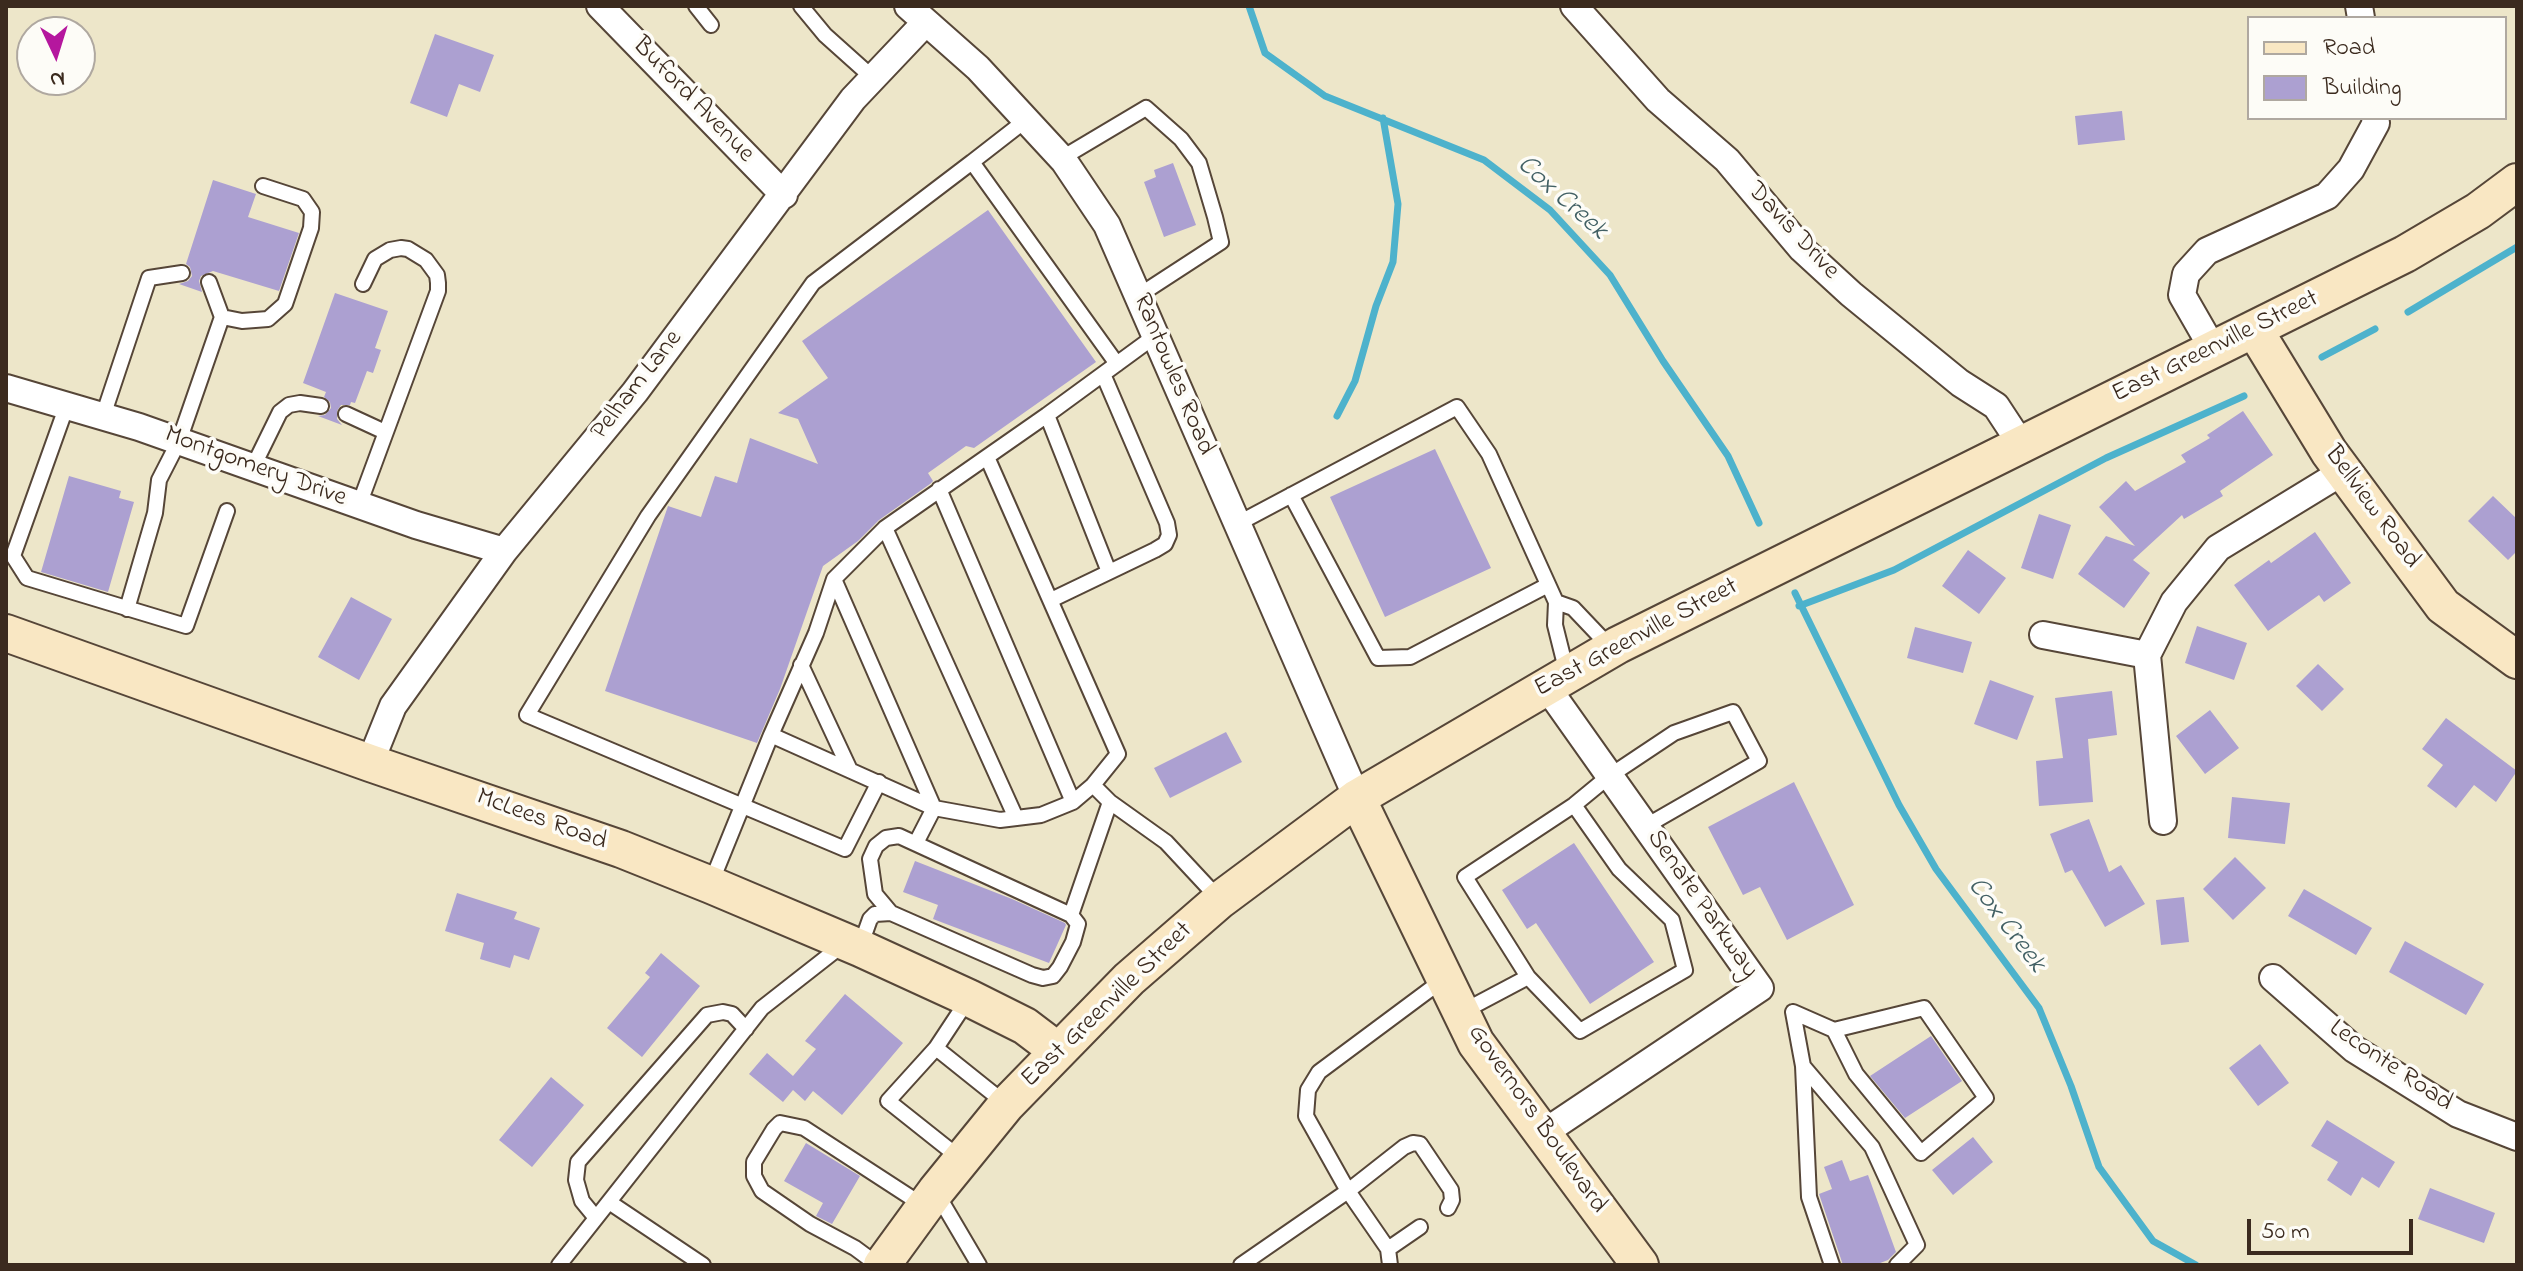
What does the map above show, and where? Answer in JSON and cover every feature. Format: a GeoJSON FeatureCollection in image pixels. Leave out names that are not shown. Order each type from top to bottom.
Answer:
{"type":"FeatureCollection","features":[{"type":"Feature","properties":{"kind":"street","name":"Buford Avenue"},"geometry":{"type":"LineString","coordinates":[[600,6],[784,195]]}},
{"type":"Feature","properties":{"kind":"street","name":"Davis Drive"},"geometry":{"type":"LineString","coordinates":[[1574,6],[1658,100],[1727,160],[1802,249],[1851,294],[1960,383],[1996,406],[2021,444]]}},
{"type":"Feature","properties":{"kind":"street","name":"Pelham Lane"},"geometry":{"type":"LineString","coordinates":[[370,763],[393,706],[504,551],[635,392],[853,99],[873,78],[917,14]]}},
{"type":"Feature","properties":{"kind":"street","name":"Rantowles Road"},"geometry":{"type":"LineString","coordinates":[[917,14],[978,68],[1062,158],[1107,225],[1357,798]]}},
{"type":"Feature","properties":{"kind":"street"},"geometry":{"type":"LineString","coordinates":[[2213,349],[2182,295],[2186,274],[2207,251],[2327,196],[2351,169],[2375,120]]}},
{"type":"Feature","properties":{"kind":"street","name":"East Greenville Street"},"geometry":{"type":"LineString","coordinates":[[880,1265],[1006,1105],[1129,979],[1220,900],[1357,798],[1612,649],[2405,254],[2478,211],[2517,182]]}},
{"type":"Feature","properties":{"kind":"street","name":"Bellview Road"},"geometry":{"type":"LineString","coordinates":[[2254,329],[2329,452],[2443,606],[2517,660]]}},
{"type":"Feature","properties":{"kind":"street","name":"Montgomery Drive"},"geometry":{"type":"LineString","coordinates":[[6,388],[103,416],[359,505],[504,551]]}},
{"type":"Feature","properties":{"kind":"street"},"geometry":{"type":"LineString","coordinates":[[2163,821],[2147,655],[2174,602],[2218,548],[2344,471]]}},
{"type":"Feature","properties":{"kind":"street","name":"McLees Road"},"geometry":{"type":"LineString","coordinates":[[6,633],[621,849],[853,945],[969,998],[1025,1026],[1058,1051]]}},
{"type":"Feature","properties":{"kind":"street"},"geometry":{"type":"LineString","coordinates":[[2043,635],[2147,655]]}},
{"type":"Feature","properties":{"kind":"street","name":"Senate Parkway"},"geometry":{"type":"LineString","coordinates":[[1542,1134],[1760,988],[1608,777],[1557,680]]}},
{"type":"Feature","properties":{"kind":"street","name":"Governors Boulevard"},"geometry":{"type":"LineString","coordinates":[[1357,798],[1476,1043],[1640,1265]]}},
{"type":"Feature","properties":{"kind":"street","name":"Leconte Road"},"geometry":{"type":"LineString","coordinates":[[2273,978],[2354,1049],[2458,1114],[2517,1137]]}},
{"type":"Feature","properties":{"kind":"lane"},"geometry":{"type":"LineString","coordinates":[[696,6],[711,25]]}},
{"type":"Feature","properties":{"kind":"lane"},"geometry":{"type":"LineString","coordinates":[[801,6],[825,35],[873,78]]}},
{"type":"Feature","properties":{"kind":"lane"},"geometry":{"type":"LineString","coordinates":[[1062,158],[1146,108],[1181,139],[1199,163],[1221,242],[1138,296]]}},
{"type":"Feature","properties":{"kind":"lane"},"geometry":{"type":"LineString","coordinates":[[879,782],[845,849],[527,715],[648,516],[813,283],[1026,120]]}},
{"type":"Feature","properties":{"kind":"lane"},"geometry":{"type":"LineString","coordinates":[[972,162],[1117,364]]}},
{"type":"Feature","properties":{"kind":"lane"},"geometry":{"type":"LineString","coordinates":[[222,317],[242,321],[268,319],[285,304],[311,228],[312,212],[303,199],[263,186]]}},
{"type":"Feature","properties":{"kind":"lane"},"geometry":{"type":"LineString","coordinates":[[359,505],[438,291],[437,275],[426,260],[401,248],[390,250],[375,259],[363,284]]}},
{"type":"Feature","properties":{"kind":"lane"},"geometry":{"type":"LineString","coordinates":[[103,416],[149,278],[182,273]]}},
{"type":"Feature","properties":{"kind":"lane"},"geometry":{"type":"LineString","coordinates":[[127,609],[155,513],[159,480],[179,441],[222,317],[209,282]]}},
{"type":"Feature","properties":{"kind":"lane"},"geometry":{"type":"LineString","coordinates":[[711,885],[816,633],[834,579],[885,528],[1155,336]]}},
{"type":"Feature","properties":{"kind":"lane"},"geometry":{"type":"LineString","coordinates":[[1051,600],[1155,550],[1165,544],[1169,535],[1167,523],[1103,374]]}},
{"type":"Feature","properties":{"kind":"lane"},"geometry":{"type":"LineString","coordinates":[[253,467],[280,412],[289,405],[300,403],[321,406]]}},
{"type":"Feature","properties":{"kind":"lane"},"geometry":{"type":"LineString","coordinates":[[67,405],[13,556],[27,578],[186,626],[227,511]]}},
{"type":"Feature","properties":{"kind":"lane"},"geometry":{"type":"LineString","coordinates":[[1237,524],[1457,407],[1489,454],[1556,602],[1557,680]]}},
{"type":"Feature","properties":{"kind":"lane"},"geometry":{"type":"LineString","coordinates":[[346,414],[385,432]]}},
{"type":"Feature","properties":{"kind":"lane"},"geometry":{"type":"LineString","coordinates":[[1047,415],[1109,572]]}},
{"type":"Feature","properties":{"kind":"lane"},"geometry":{"type":"LineString","coordinates":[[771,735],[934,808],[1000,820],[1041,815],[1073,802],[1093,785],[1118,754],[987,457]]}},
{"type":"Feature","properties":{"kind":"lane"},"geometry":{"type":"LineString","coordinates":[[939,489],[1073,802]]}},
{"type":"Feature","properties":{"kind":"lane"},"geometry":{"type":"LineString","coordinates":[[1291,495],[1378,658],[1410,657],[1548,585]]}},
{"type":"Feature","properties":{"kind":"lane"},"geometry":{"type":"LineString","coordinates":[[885,528],[1016,818]]}},
{"type":"Feature","properties":{"kind":"lane"},"geometry":{"type":"LineString","coordinates":[[834,579],[934,808]]}},
{"type":"Feature","properties":{"kind":"lane"},"geometry":{"type":"LineString","coordinates":[[1556,602],[1573,608],[1612,649]]}},
{"type":"Feature","properties":{"kind":"lane"},"geometry":{"type":"LineString","coordinates":[[801,665],[850,770]]}},
{"type":"Feature","properties":{"kind":"lane"},"geometry":{"type":"LineString","coordinates":[[1574,805],[1619,869],[1672,920],[1685,970],[1580,1031],[1528,977],[1465,877],[1574,805],[1608,777],[1674,733],[1733,712],[1759,761],[1646,826]]}},
{"type":"Feature","properties":{"kind":"lane"},"geometry":{"type":"LineString","coordinates":[[1093,785],[1110,802],[1166,842],[1220,900]]}},
{"type":"Feature","properties":{"kind":"lane"},"geometry":{"type":"LineString","coordinates":[[1071,915],[1110,802]]}},
{"type":"Feature","properties":{"kind":"lane"},"geometry":{"type":"LineString","coordinates":[[916,843],[934,808]]}},
{"type":"Feature","properties":{"kind":"lane"},"geometry":{"type":"LineString","coordinates":[[899,836],[1071,915],[1078,924],[1073,942],[1053,976],[1043,978],[1032,975],[891,913],[875,894],[870,859],[876,846],[886,838],[899,836]]}},
{"type":"Feature","properties":{"kind":"lane"},"geometry":{"type":"LineString","coordinates":[[559,1265],[762,1008],[853,945],[875,914],[891,913]]}},
{"type":"Feature","properties":{"kind":"lane"},"geometry":{"type":"LineString","coordinates":[[1462,1012],[1528,977]]}},
{"type":"Feature","properties":{"kind":"lane"},"geometry":{"type":"LineString","coordinates":[[1390,1265],[1388,1249],[1348,1191],[1306,1116],[1308,1090],[1319,1072],[1445,979]]}},
{"type":"Feature","properties":{"kind":"lane"},"geometry":{"type":"LineString","coordinates":[[962,1160],[888,1101],[936,1048],[969,998]]}},
{"type":"Feature","properties":{"kind":"lane"},"geometry":{"type":"LineString","coordinates":[[1832,1265],[1809,1197],[1803,1066],[1793,1012],[1834,1030],[1924,1008],[1986,1098],[1921,1153],[1856,1074],[1834,1030]]}},
{"type":"Feature","properties":{"kind":"lane"},"geometry":{"type":"LineString","coordinates":[[596,1218],[582,1201],[576,1180],[578,1162],[707,1015],[732,1014],[746,1029]]}},
{"type":"Feature","properties":{"kind":"lane"},"geometry":{"type":"LineString","coordinates":[[936,1048],[1006,1105]]}},
{"type":"Feature","properties":{"kind":"lane"},"geometry":{"type":"LineString","coordinates":[[1803,1066],[1872,1147],[1917,1245],[1897,1265]]}},
{"type":"Feature","properties":{"kind":"lane"},"geometry":{"type":"LineString","coordinates":[[880,1265],[810,1224],[762,1191],[754,1176],[754,1162],[780,1123],[804,1128],[930,1199],[979,1265]]}},
{"type":"Feature","properties":{"kind":"lane"},"geometry":{"type":"LineString","coordinates":[[1241,1265],[1413,1143],[1420,1144],[1451,1190],[1452,1200],[1448,1208]]}},
{"type":"Feature","properties":{"kind":"lane"},"geometry":{"type":"LineString","coordinates":[[609,1202],[703,1265]]}},
{"type":"Feature","properties":{"kind":"lane"},"geometry":{"type":"LineString","coordinates":[[1388,1249],[1420,1227]]}},
{"type":"Feature","properties":{"kind":"building"},"geometry":{"type":"Polygon","coordinates":[[[435,34],[494,55],[480,92],[459,84],[447,117],[410,103],[435,34]]]}},
{"type":"Feature","properties":{"kind":"building"},"geometry":{"type":"Polygon","coordinates":[[[2122,111],[2125,140],[2078,145],[2075,116],[2122,111]]]}},
{"type":"Feature","properties":{"kind":"building"},"geometry":{"type":"Polygon","coordinates":[[[1173,163],[1196,225],[1164,237],[1144,182],[1156,177],[1154,170],[1173,163]]]}},
{"type":"Feature","properties":{"kind":"building"},"geometry":{"type":"Polygon","coordinates":[[[213,180],[256,194],[248,217],[299,233],[279,291],[213,271],[201,276],[202,292],[179,284],[192,276],[186,264],[213,180]]]}},
{"type":"Feature","properties":{"kind":"building"},"geometry":{"type":"Polygon","coordinates":[[[988,210],[1096,362],[974,448],[966,446],[928,473],[933,481],[930,484],[879,520],[858,541],[823,566],[780,689],[757,743],[605,691],[668,506],[701,517],[715,476],[737,483],[750,438],[818,464],[798,419],[778,413],[828,378],[802,341],[988,210]]]}},
{"type":"Feature","properties":{"kind":"building"},"geometry":{"type":"Polygon","coordinates":[[[335,293],[388,311],[375,348],[381,350],[373,373],[367,371],[355,403],[341,405],[337,411],[337,419],[342,425],[318,416],[325,415],[331,408],[324,397],[326,392],[303,383],[335,293]]]}},
{"type":"Feature","properties":{"kind":"building"},"geometry":{"type":"Polygon","coordinates":[[[2243,411],[2273,455],[2220,491],[2223,496],[2184,519],[2182,515],[2133,560],[2150,573],[2124,608],[2078,574],[2106,536],[2135,546],[2099,507],[2126,481],[2135,491],[2186,462],[2181,455],[2210,438],[2207,435],[2243,411]]]}},
{"type":"Feature","properties":{"kind":"building"},"geometry":{"type":"Polygon","coordinates":[[[1435,449],[1491,568],[1385,617],[1330,497],[1435,449]]]}},
{"type":"Feature","properties":{"kind":"building"},"geometry":{"type":"Polygon","coordinates":[[[69,476],[121,491],[119,498],[134,502],[108,592],[41,572],[69,476]]]}},
{"type":"Feature","properties":{"kind":"building"},"geometry":{"type":"Polygon","coordinates":[[[2493,496],[2517,519],[2517,551],[2508,560],[2468,521],[2493,496]]]}},
{"type":"Feature","properties":{"kind":"building"},"geometry":{"type":"Polygon","coordinates":[[[2039,514],[2071,525],[2053,579],[2021,568],[2039,514]]]}},
{"type":"Feature","properties":{"kind":"building"},"geometry":{"type":"Polygon","coordinates":[[[2315,532],[2351,583],[2324,602],[2319,595],[2268,631],[2234,585],[2315,532]]]}},
{"type":"Feature","properties":{"kind":"building"},"geometry":{"type":"Polygon","coordinates":[[[1968,550],[2006,578],[1979,614],[1942,586],[1968,550]]]}},
{"type":"Feature","properties":{"kind":"building"},"geometry":{"type":"Polygon","coordinates":[[[351,597],[392,619],[359,680],[318,657],[351,597]]]}},
{"type":"Feature","properties":{"kind":"building"},"geometry":{"type":"Polygon","coordinates":[[[2197,626],[2247,643],[2234,680],[2185,663],[2197,626]]]}},
{"type":"Feature","properties":{"kind":"building"},"geometry":{"type":"Polygon","coordinates":[[[1915,627],[1972,642],[1963,673],[1907,658],[1915,627]]]}},
{"type":"Feature","properties":{"kind":"building"},"geometry":{"type":"Polygon","coordinates":[[[2318,664],[2344,689],[2322,711],[2296,686],[2318,664]]]}},
{"type":"Feature","properties":{"kind":"building"},"geometry":{"type":"Polygon","coordinates":[[[1990,680],[2034,696],[2017,740],[1974,724],[1990,680]]]}},
{"type":"Feature","properties":{"kind":"building"},"geometry":{"type":"Polygon","coordinates":[[[2112,691],[2117,735],[2088,739],[2093,802],[2039,806],[2036,761],[2063,758],[2055,698],[2112,691]]]}},
{"type":"Feature","properties":{"kind":"building"},"geometry":{"type":"Polygon","coordinates":[[[2210,710],[2239,748],[2205,774],[2176,736],[2210,710]]]}},
{"type":"Feature","properties":{"kind":"building"},"geometry":{"type":"Polygon","coordinates":[[[2446,718],[2517,771],[2496,802],[2474,785],[2456,808],[2427,786],[2443,765],[2422,749],[2446,718]]]}},
{"type":"Feature","properties":{"kind":"building"},"geometry":{"type":"Polygon","coordinates":[[[1226,732],[1242,762],[1170,798],[1154,768],[1226,732]]]}},
{"type":"Feature","properties":{"kind":"building"},"geometry":{"type":"Polygon","coordinates":[[[1794,782],[1854,905],[1787,940],[1760,887],[1743,895],[1708,827],[1794,782]]]}},
{"type":"Feature","properties":{"kind":"building"},"geometry":{"type":"Polygon","coordinates":[[[2232,797],[2290,803],[2285,844],[2228,838],[2232,797]]]}},
{"type":"Feature","properties":{"kind":"building"},"geometry":{"type":"Polygon","coordinates":[[[2089,819],[2109,872],[2121,865],[2145,904],[2105,927],[2072,870],[2065,873],[2050,834],[2089,819]]]}},
{"type":"Feature","properties":{"kind":"building"},"geometry":{"type":"Polygon","coordinates":[[[1574,843],[1654,962],[1590,1004],[1536,923],[1527,929],[1502,890],[1574,843]]]}},
{"type":"Feature","properties":{"kind":"building"},"geometry":{"type":"Polygon","coordinates":[[[2235,857],[2266,888],[2233,920],[2203,889],[2235,857]]]}},
{"type":"Feature","properties":{"kind":"building"},"geometry":{"type":"Polygon","coordinates":[[[915,861],[1065,923],[1049,963],[933,919],[938,905],[903,892],[915,861]]]}},
{"type":"Feature","properties":{"kind":"building"},"geometry":{"type":"Polygon","coordinates":[[[2304,889],[2372,928],[2356,955],[2288,916],[2304,889]]]}},
{"type":"Feature","properties":{"kind":"building"},"geometry":{"type":"Polygon","coordinates":[[[457,893],[517,912],[514,919],[540,928],[529,960],[514,955],[510,968],[480,959],[484,943],[445,931],[457,893]]]}},
{"type":"Feature","properties":{"kind":"building"},"geometry":{"type":"Polygon","coordinates":[[[2184,897],[2189,942],[2161,945],[2156,900],[2184,897]]]}},
{"type":"Feature","properties":{"kind":"building"},"geometry":{"type":"Polygon","coordinates":[[[2405,941],[2484,984],[2466,1015],[2389,972],[2405,941]]]}},
{"type":"Feature","properties":{"kind":"building"},"geometry":{"type":"Polygon","coordinates":[[[661,953],[700,986],[642,1057],[607,1028],[650,977],[645,973],[661,953]]]}},
{"type":"Feature","properties":{"kind":"building"},"geometry":{"type":"Polygon","coordinates":[[[845,994],[903,1043],[842,1115],[813,1091],[805,1101],[793,1090],[783,1102],[749,1074],[767,1053],[793,1076],[816,1049],[805,1041],[845,994]]]}},
{"type":"Feature","properties":{"kind":"building"},"geometry":{"type":"Polygon","coordinates":[[[1931,1036],[1962,1081],[1905,1118],[1870,1076],[1931,1036]]]}},
{"type":"Feature","properties":{"kind":"building"},"geometry":{"type":"Polygon","coordinates":[[[2260,1044],[2289,1083],[2258,1106],[2229,1068],[2260,1044]]]}},
{"type":"Feature","properties":{"kind":"building"},"geometry":{"type":"Polygon","coordinates":[[[551,1077],[584,1105],[532,1167],[499,1140],[551,1077]]]}},
{"type":"Feature","properties":{"kind":"building"},"geometry":{"type":"Polygon","coordinates":[[[2327,1120],[2395,1162],[2379,1188],[2362,1177],[2351,1196],[2327,1180],[2338,1162],[2311,1146],[2327,1120]]]}},
{"type":"Feature","properties":{"kind":"building"},"geometry":{"type":"Polygon","coordinates":[[[1973,1137],[1993,1162],[1953,1195],[1932,1170],[1973,1137]]]}},
{"type":"Feature","properties":{"kind":"building"},"geometry":{"type":"Polygon","coordinates":[[[806,1143],[860,1176],[832,1224],[816,1216],[823,1203],[784,1181],[806,1143]]]}},
{"type":"Feature","properties":{"kind":"building"},"geometry":{"type":"Polygon","coordinates":[[[1842,1160],[1850,1181],[1868,1175],[1896,1252],[1888,1260],[1875,1265],[1843,1265],[1819,1194],[1832,1189],[1824,1167],[1842,1160]]]}},
{"type":"Feature","properties":{"kind":"building"},"geometry":{"type":"Polygon","coordinates":[[[2430,1188],[2495,1213],[2484,1243],[2418,1219],[2430,1188]]]}},
{"type":"Feature","properties":{"kind":"waterway","name":"Cox Creek"},"geometry":{"type":"LineString","coordinates":[[1249,6],[1265,53],[1325,96],[1484,160],[1550,210],[1610,275],[1663,361],[1728,456],[1759,523]]}},
{"type":"Feature","properties":{"kind":"waterway"},"geometry":{"type":"LineString","coordinates":[[1337,416],[1355,381],[1376,306],[1393,262],[1398,204],[1383,118]]}},
{"type":"Feature","properties":{"kind":"waterway"},"geometry":{"type":"LineString","coordinates":[[2408,312],[2517,247]]}},
{"type":"Feature","properties":{"kind":"waterway"},"geometry":{"type":"LineString","coordinates":[[2322,357],[2375,329]]}},
{"type":"Feature","properties":{"kind":"waterway"},"geometry":{"type":"LineString","coordinates":[[1799,606],[1894,570],[2106,458],[2244,396]]}},
{"type":"Feature","properties":{"kind":"waterway","name":"Cox Creek"},"geometry":{"type":"LineString","coordinates":[[1795,593],[1899,805],[1936,869],[2039,1008],[2071,1086],[2099,1167],[2153,1241],[2196,1265]]}}]}
